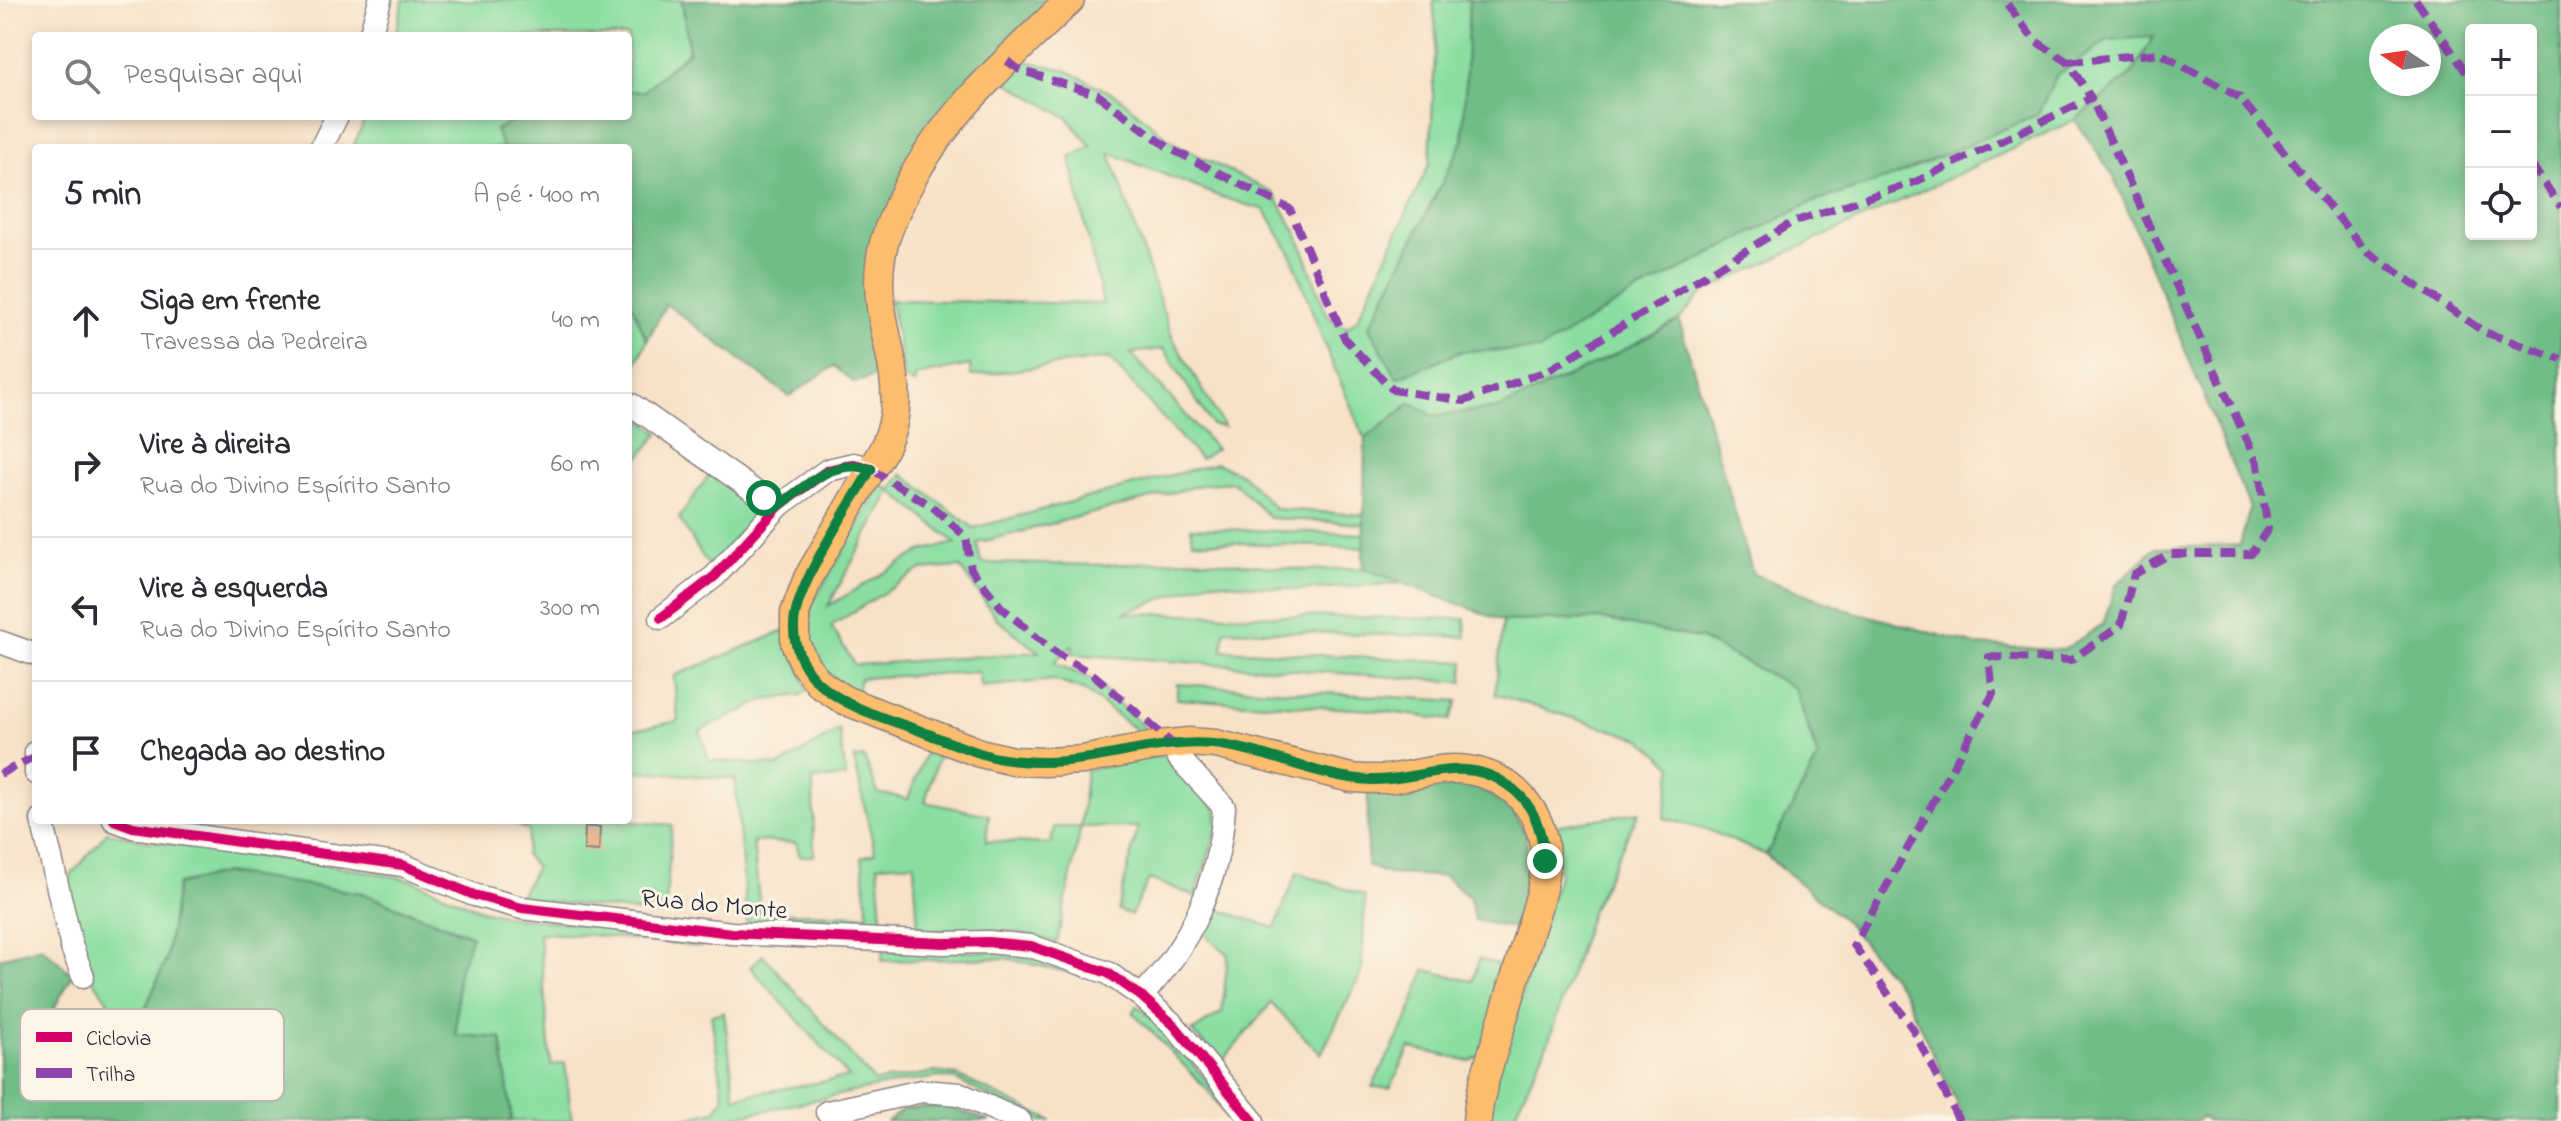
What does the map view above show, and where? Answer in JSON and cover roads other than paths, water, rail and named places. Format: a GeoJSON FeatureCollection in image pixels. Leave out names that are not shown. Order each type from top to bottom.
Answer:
{"type":"FeatureCollection","features":[{"type":"Feature","properties":{"kind":"main road"},"geometry":{"type":"LineString","coordinates":[[1070,0],[952,117],[920,165],[895,214],[881,253],[878,273],[880,305],[893,370],[895,422],[884,451],[798,599],[795,643],[805,665],[820,684],[867,711],[980,753],[1005,759],[1062,762],[1173,744],[1216,744],[1310,769],[1373,780],[1441,769],[1476,771],[1505,783],[1526,802],[1540,825],[1545,861],[1543,878],[1483,1086],[1477,1121]]}},
{"type":"Feature","properties":{"kind":"street"},"geometry":{"type":"LineString","coordinates":[[371,32],[380,0]]}},
{"type":"Feature","properties":{"kind":"street"},"geometry":{"type":"LineString","coordinates":[[323,144],[335,120]]}},
{"type":"Feature","properties":{"kind":"street"},"geometry":{"type":"LineString","coordinates":[[632,405],[764,498],[780,505]]}},
{"type":"Feature","properties":{"kind":"street"},"geometry":{"type":"LineString","coordinates":[[661,618],[715,576],[780,505],[828,470],[854,464],[871,469]]}},
{"type":"Feature","properties":{"kind":"street"},"geometry":{"type":"LineString","coordinates":[[0,642],[32,654]]}},
{"type":"Feature","properties":{"kind":"street"},"geometry":{"type":"LineString","coordinates":[[1141,996],[1159,978],[1189,936],[1222,840],[1224,807],[1179,758],[1173,744]]}},
{"type":"Feature","properties":{"kind":"street"},"geometry":{"type":"LineString","coordinates":[[43,824],[72,948],[83,976]]}},
{"type":"Feature","properties":{"kind":"street","name":"Rua do Monte"},"geometry":{"type":"LineString","coordinates":[[125,824],[403,865],[474,895],[522,908],[732,933],[1031,946],[1108,973],[1141,996],[1174,1025],[1253,1121]]}},
{"type":"Feature","properties":{"kind":"street"},"geometry":{"type":"LineString","coordinates":[[827,1112],[922,1091],[960,1094],[1020,1121]]}}]}
